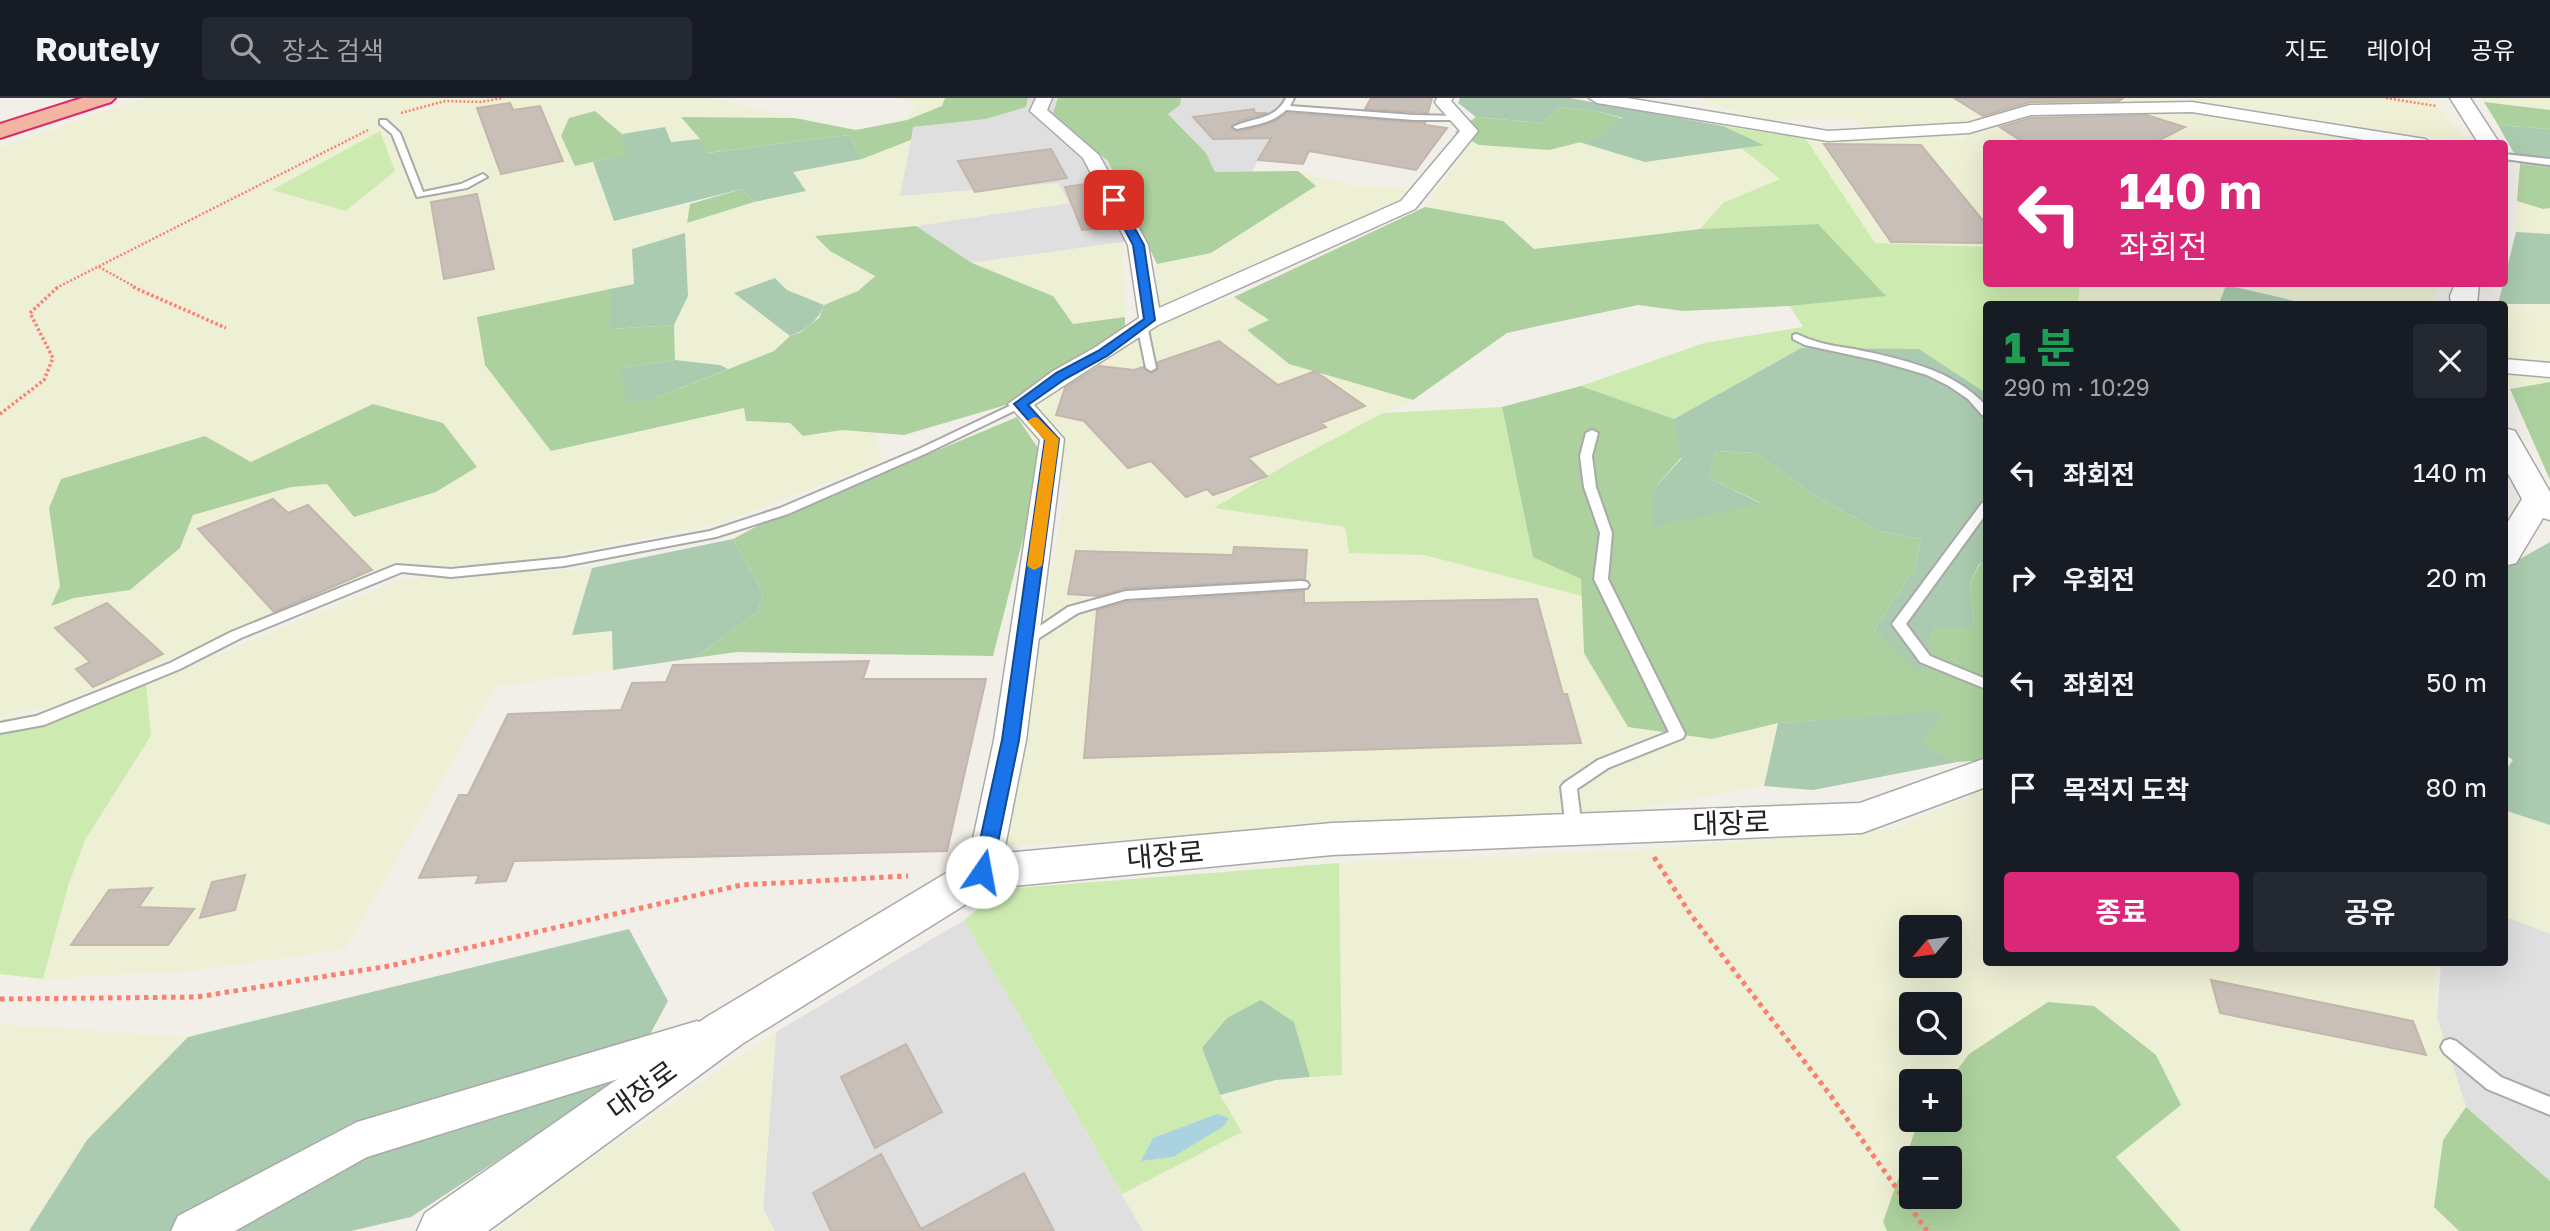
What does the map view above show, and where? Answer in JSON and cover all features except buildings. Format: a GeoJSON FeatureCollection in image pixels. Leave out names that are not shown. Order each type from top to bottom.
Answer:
{"type":"FeatureCollection","features":[{"type":"Feature","properties":{"kind":"highway"},"geometry":{"type":"LineString","coordinates":[[0,122],[74,98]]}},
{"type":"Feature","properties":{"kind":"highway"},"geometry":{"type":"LineString","coordinates":[[0,131],[104,98]]}},
{"type":"Feature","properties":{"kind":"street"},"geometry":{"type":"LineString","coordinates":[[1044,98],[1038,111],[1090,155],[1139,245],[1146,323]]}},
{"type":"Feature","properties":{"kind":"street"},"geometry":{"type":"LineString","coordinates":[[1597,98],[1828,136],[1969,128],[2030,110],[2192,107],[2400,140]]}},
{"type":"Feature","properties":{"kind":"street"},"geometry":{"type":"LineString","coordinates":[[2460,98],[2487,140]]}},
{"type":"Feature","properties":{"kind":"street"},"geometry":{"type":"LineString","coordinates":[[982,872],[1010,740],[1052,439],[1020,404],[1146,323],[1408,205],[1469,131],[1451,108]]}},
{"type":"Feature","properties":{"kind":"street"},"geometry":{"type":"LineString","coordinates":[[2508,366],[2550,370]]}},
{"type":"Feature","properties":{"kind":"street"},"geometry":{"type":"LineString","coordinates":[[2508,444],[2544,505],[2508,551]]}},
{"type":"Feature","properties":{"kind":"street","name":"대장로"},"geometry":{"type":"LineString","coordinates":[[444,1231],[725,1030],[982,872],[1332,839],[1863,818],[1983,773]]}},
{"type":"Feature","properties":{"kind":"street"},"geometry":{"type":"LineString","coordinates":[[193,1231],[357,1142],[725,1030]]}},
{"type":"Feature","properties":{"kind":"lane"},"geometry":{"type":"LineString","coordinates":[[1237,127],[1273,118],[1286,108],[1290,98]]}},
{"type":"Feature","properties":{"kind":"lane"},"geometry":{"type":"LineString","coordinates":[[1286,108],[1328,109],[1419,119],[1451,108]]}},
{"type":"Feature","properties":{"kind":"lane"},"geometry":{"type":"LineString","coordinates":[[383,122],[396,133],[420,195],[464,186],[483,177]]}},
{"type":"Feature","properties":{"kind":"lane"},"geometry":{"type":"LineString","coordinates":[[2508,157],[2550,162]]}},
{"type":"Feature","properties":{"kind":"lane"},"geometry":{"type":"LineString","coordinates":[[1146,323],[1151,368]]}},
{"type":"Feature","properties":{"kind":"lane"},"geometry":{"type":"LineString","coordinates":[[1797,337],[1809,343],[1940,375],[1976,397],[1983,408]]}},
{"type":"Feature","properties":{"kind":"lane"},"geometry":{"type":"LineString","coordinates":[[0,728],[39,721],[57,714],[174,666],[236,635],[401,568],[451,573],[564,562],[712,534],[784,511],[923,451],[1020,404]]}},
{"type":"Feature","properties":{"kind":"lane"},"geometry":{"type":"LineString","coordinates":[[1574,829],[1569,787],[1603,764],[1678,734],[1601,579],[1606,533],[1590,487],[1586,456],[1592,433]]}},
{"type":"Feature","properties":{"kind":"lane"},"geometry":{"type":"LineString","coordinates":[[1983,510],[1899,624],[1925,659],[1983,683]]}},
{"type":"Feature","properties":{"kind":"lane"},"geometry":{"type":"LineString","coordinates":[[1024,642],[1073,610],[1126,595],[1302,585]]}},
{"type":"Feature","properties":{"kind":"lane"},"geometry":{"type":"LineString","coordinates":[[2450,1046],[2494,1083],[2550,1106]]}},
{"type":"Feature","properties":{"kind":"path"},"geometry":{"type":"LineString","coordinates":[[0,414],[44,380],[53,358],[30,313],[59,286],[383,122],[418,107],[444,102],[503,98]]}},
{"type":"Feature","properties":{"kind":"path"},"geometry":{"type":"LineString","coordinates":[[2386,98],[2418,103]]}},
{"type":"Feature","properties":{"kind":"path"},"geometry":{"type":"LineString","coordinates":[[99,267],[129,285],[226,328]]}},
{"type":"Feature","properties":{"kind":"path"},"geometry":{"type":"LineString","coordinates":[[1634,827],[1691,915],[1828,1092],[1927,1231]]}},
{"type":"Feature","properties":{"kind":"path"},"geometry":{"type":"LineString","coordinates":[[0,999],[16,1001],[197,997],[388,966],[741,886],[915,876]]}},
{"type":"Feature","properties":{"kind":"shaded area"},"geometry":{"type":"Polygon","coordinates":[[[1028,98],[1058,98],[1053,113],[1108,161],[1145,239],[972,263],[916,226],[1069,203],[899,196],[913,127],[986,119],[1026,107],[1028,98]]]}},
{"type":"Feature","properties":{"kind":"shaded area"},"geometry":{"type":"Polygon","coordinates":[[[1181,98],[1289,98],[1252,172],[1215,172],[1206,153],[1168,114],[1180,105],[1181,98]]]}},
{"type":"Feature","properties":{"kind":"shaded area"},"geometry":{"type":"Polygon","coordinates":[[[2508,917],[2550,933],[2550,1181],[2466,1107],[2437,1018],[2441,966],[2508,966],[2508,917]]]}},
{"type":"Feature","properties":{"kind":"shaded area"},"geometry":{"type":"Polygon","coordinates":[[[964,920],[1143,1231],[775,1231],[763,1209],[776,1032],[964,920]]]}},
{"type":"Feature","properties":{"kind":"green space"},"geometry":{"type":"Polygon","coordinates":[[[145,98],[713,98],[795,118],[682,117],[700,139],[671,142],[664,127],[622,134],[595,111],[569,118],[561,136],[575,165],[593,162],[614,221],[690,204],[688,223],[754,202],[805,191],[793,172],[862,159],[911,140],[900,196],[1058,183],[1069,203],[916,226],[816,236],[830,251],[875,275],[858,291],[824,305],[787,290],[775,279],[735,294],[790,336],[774,351],[728,369],[720,365],[675,360],[674,325],[688,296],[634,285],[478,317],[485,365],[551,451],[745,408],[746,421],[790,423],[804,436],[842,430],[874,433],[883,461],[721,523],[483,567],[393,565],[64,704],[0,717],[0,147],[145,98]],[[395,171],[273,189],[347,211],[395,171]],[[373,404],[57,558],[60,587],[52,605],[74,598],[130,590],[180,548],[193,515],[291,487],[327,484],[436,492],[476,468],[373,404]]]}},
{"type":"Feature","properties":{"kind":"green space"},"geometry":{"type":"Polygon","coordinates":[[[897,98],[945,98],[942,106],[906,120],[916,104],[897,98]]]}},
{"type":"Feature","properties":{"kind":"green space"},"geometry":{"type":"Polygon","coordinates":[[[945,98],[1028,98],[1026,107],[986,119],[913,127],[911,140],[862,159],[849,135],[707,153],[700,139],[681,117],[795,118],[856,130],[907,120],[942,106],[945,98]]]}},
{"type":"Feature","properties":{"kind":"green space"},"geometry":{"type":"Polygon","coordinates":[[[1058,98],[1181,98],[1180,105],[1168,114],[1206,153],[1215,172],[1298,171],[1316,186],[1211,253],[1157,264],[1108,161],[1053,113],[1058,98]]]}},
{"type":"Feature","properties":{"kind":"green space"},"geometry":{"type":"Polygon","coordinates":[[[1460,98],[1570,98],[1723,126],[1764,145],[1645,162],[1579,142],[1593,139],[1623,118],[1596,111],[1560,107],[1543,123],[1476,117],[1458,103],[1460,98]]]}},
{"type":"Feature","properties":{"kind":"green space"},"geometry":{"type":"Polygon","coordinates":[[[1700,98],[2170,98],[2179,103],[2018,107],[1961,124],[1872,129],[1850,120],[1757,120],[1700,98]]]}},
{"type":"Feature","properties":{"kind":"green space"},"geometry":{"type":"Polygon","coordinates":[[[2182,98],[2430,98],[2468,140],[2442,140],[2182,98]]]}},
{"type":"Feature","properties":{"kind":"green space"},"geometry":{"type":"Polygon","coordinates":[[[2480,98],[2550,98],[2550,110],[2484,102],[2480,98]]]}},
{"type":"Feature","properties":{"kind":"green space"},"geometry":{"type":"Polygon","coordinates":[[[2484,102],[2550,110],[2550,129],[2498,125],[2484,102]]]}},
{"type":"Feature","properties":{"kind":"green space"},"geometry":{"type":"Polygon","coordinates":[[[1560,107],[1596,111],[1624,119],[1593,139],[1549,150],[1479,145],[1455,132],[1476,117],[1543,123],[1560,107]]]}},
{"type":"Feature","properties":{"kind":"green space"},"geometry":{"type":"Polygon","coordinates":[[[595,111],[622,134],[628,154],[575,166],[561,136],[569,118],[595,111]]]}},
{"type":"Feature","properties":{"kind":"green space"},"geometry":{"type":"Polygon","coordinates":[[[2045,111],[2201,111],[2377,140],[1983,140],[1983,247],[1874,243],[1805,138],[1944,135],[1965,140],[1962,136],[2045,111]]]}},
{"type":"Feature","properties":{"kind":"green space"},"geometry":{"type":"Polygon","coordinates":[[[2498,125],[2550,129],[2550,168],[2520,164],[2498,125]]]}},
{"type":"Feature","properties":{"kind":"green space"},"geometry":{"type":"Polygon","coordinates":[[[1723,126],[1805,138],[1875,243],[1983,247],[1983,287],[2080,287],[2078,301],[1983,301],[1983,391],[1919,349],[1795,351],[1674,419],[1581,386],[1704,343],[1803,327],[1790,306],[1885,295],[1817,224],[1700,229],[1723,203],[1780,179],[1741,148],[1762,144],[1723,126]]]}},
{"type":"Feature","properties":{"kind":"green space"},"geometry":{"type":"Polygon","coordinates":[[[665,127],[671,142],[700,139],[708,153],[849,135],[862,159],[793,172],[806,191],[754,202],[742,189],[614,221],[593,162],[627,154],[622,134],[665,127]]]}},
{"type":"Feature","properties":{"kind":"green space"},"geometry":{"type":"Polygon","coordinates":[[[380,131],[395,171],[346,211],[272,190],[380,131]]]}},
{"type":"Feature","properties":{"kind":"green space"},"geometry":{"type":"Polygon","coordinates":[[[1471,141],[1479,145],[1549,150],[1579,142],[1645,162],[1741,148],[1780,179],[1723,203],[1700,229],[1534,249],[1503,221],[1425,207],[1471,141]]]}},
{"type":"Feature","properties":{"kind":"green space"},"geometry":{"type":"Polygon","coordinates":[[[2520,164],[2550,168],[2550,208],[2543,209],[2517,201],[2520,164]]]}},
{"type":"Feature","properties":{"kind":"green space"},"geometry":{"type":"Polygon","coordinates":[[[1298,171],[1355,186],[1409,187],[1396,204],[1168,306],[1156,307],[1157,264],[1212,253],[1315,185],[1298,171]]]}},
{"type":"Feature","properties":{"kind":"green space"},"geometry":{"type":"Polygon","coordinates":[[[742,189],[754,202],[687,223],[690,204],[742,189]]]}},
{"type":"Feature","properties":{"kind":"green space"},"geometry":{"type":"Polygon","coordinates":[[[2517,201],[2543,209],[2550,208],[2550,234],[2516,232],[2517,201]]]}},
{"type":"Feature","properties":{"kind":"green space"},"geometry":{"type":"Polygon","coordinates":[[[1425,207],[1503,221],[1534,249],[1700,229],[1818,224],[1886,296],[1790,306],[1683,311],[1638,305],[1538,326],[1507,333],[1413,400],[1289,364],[1247,330],[1269,320],[1234,297],[1425,207]]]}},
{"type":"Feature","properties":{"kind":"green space"},"geometry":{"type":"Polygon","coordinates":[[[916,226],[972,263],[1053,296],[1073,324],[1125,317],[1125,331],[1009,404],[904,435],[842,430],[803,436],[790,423],[746,421],[744,408],[551,451],[485,365],[477,317],[610,289],[610,329],[674,325],[675,360],[621,368],[658,397],[774,351],[790,336],[801,332],[819,318],[824,305],[858,291],[875,276],[830,251],[815,236],[916,226]]]}},
{"type":"Feature","properties":{"kind":"green space"},"geometry":{"type":"Polygon","coordinates":[[[2516,232],[2550,234],[2550,304],[2508,304],[2508,301],[2499,301],[2502,287],[2508,287],[2508,264],[2516,232]]]}},
{"type":"Feature","properties":{"kind":"green space"},"geometry":{"type":"Polygon","coordinates":[[[685,233],[688,296],[674,325],[610,329],[610,289],[634,284],[632,249],[685,233]]]}},
{"type":"Feature","properties":{"kind":"green space"},"geometry":{"type":"Polygon","coordinates":[[[1122,242],[1125,317],[1073,324],[1053,296],[972,263],[1122,242]]]}},
{"type":"Feature","properties":{"kind":"green space"},"geometry":{"type":"Polygon","coordinates":[[[775,278],[787,290],[824,305],[811,324],[790,336],[734,293],[775,278]]]}},
{"type":"Feature","properties":{"kind":"green space"},"geometry":{"type":"Polygon","coordinates":[[[2080,287],[2225,287],[2220,301],[2078,301],[2080,287]]]}},
{"type":"Feature","properties":{"kind":"green space"},"geometry":{"type":"Polygon","coordinates":[[[2225,287],[2235,287],[2295,301],[2220,301],[2225,287]]]}},
{"type":"Feature","properties":{"kind":"green space"},"geometry":{"type":"Polygon","coordinates":[[[2235,287],[2438,287],[2433,301],[2295,301],[2235,287]]]}},
{"type":"Feature","properties":{"kind":"green space"},"geometry":{"type":"Polygon","coordinates":[[[1234,297],[1270,320],[1248,330],[1289,364],[1413,400],[1296,459],[1215,508],[1345,527],[1349,553],[1424,555],[1582,596],[1584,653],[1712,739],[1778,723],[1764,786],[1601,815],[1006,846],[1066,487],[1009,404],[1125,331],[1234,297]]]}},
{"type":"Feature","properties":{"kind":"green space"},"geometry":{"type":"Polygon","coordinates":[[[2550,304],[2550,382],[2510,389],[2508,305],[2550,304]]]}},
{"type":"Feature","properties":{"kind":"green space"},"geometry":{"type":"Polygon","coordinates":[[[1801,348],[1919,349],[1983,391],[1983,563],[1979,564],[1970,583],[1974,627],[1934,627],[1921,674],[1874,630],[1914,570],[1921,539],[1879,531],[1817,497],[1755,453],[1716,451],[1709,478],[1762,504],[1652,527],[1654,489],[1681,459],[1674,419],[1801,348]]]}},
{"type":"Feature","properties":{"kind":"green space"},"geometry":{"type":"Polygon","coordinates":[[[675,360],[720,365],[728,369],[658,397],[627,403],[621,368],[675,360]]]}},
{"type":"Feature","properties":{"kind":"green space"},"geometry":{"type":"Polygon","coordinates":[[[2550,382],[2550,480],[2510,389],[2550,382]]]}},
{"type":"Feature","properties":{"kind":"green space"},"geometry":{"type":"Polygon","coordinates":[[[1581,386],[1674,419],[1685,453],[1654,489],[1761,503],[1709,478],[1716,451],[1755,453],[1817,497],[1879,531],[1921,539],[1914,570],[1874,630],[1921,673],[1934,626],[1974,627],[1970,583],[1980,564],[1983,564],[1983,760],[1957,762],[1921,744],[1943,712],[1778,723],[1712,739],[1628,727],[1584,653],[1581,579],[1533,557],[1502,407],[1581,386]]]}},
{"type":"Feature","properties":{"kind":"green space"},"geometry":{"type":"Polygon","coordinates":[[[373,404],[443,423],[477,467],[436,492],[354,517],[327,484],[291,487],[193,515],[180,548],[130,590],[74,598],[51,606],[60,586],[49,508],[61,479],[205,436],[251,462],[373,404]]]}},
{"type":"Feature","properties":{"kind":"green space"},"geometry":{"type":"Polygon","coordinates":[[[1502,407],[1533,556],[1581,579],[1582,596],[1424,555],[1349,553],[1345,527],[1214,508],[1296,459],[1383,413],[1502,407]]]}},
{"type":"Feature","properties":{"kind":"green space"},"geometry":{"type":"Polygon","coordinates":[[[1017,417],[1044,457],[993,656],[737,652],[694,658],[758,612],[763,593],[733,539],[759,525],[1017,417]]]}},
{"type":"Feature","properties":{"kind":"green space"},"geometry":{"type":"Polygon","coordinates":[[[733,539],[763,593],[758,612],[694,658],[613,670],[612,631],[572,635],[592,568],[733,539]]]}},
{"type":"Feature","properties":{"kind":"green space"},"geometry":{"type":"Polygon","coordinates":[[[2550,542],[2550,825],[2508,811],[2508,767],[2513,760],[2508,757],[2508,566],[2550,542]]]}},
{"type":"Feature","properties":{"kind":"green space"},"geometry":{"type":"Polygon","coordinates":[[[592,568],[572,635],[613,631],[613,670],[495,687],[345,949],[193,971],[43,979],[68,886],[85,840],[151,736],[146,684],[399,580],[592,568]]]}},
{"type":"Feature","properties":{"kind":"green space"},"geometry":{"type":"Polygon","coordinates":[[[146,684],[151,736],[85,840],[68,886],[43,979],[0,974],[0,720],[65,710],[146,684]]]}},
{"type":"Feature","properties":{"kind":"green space"},"geometry":{"type":"Polygon","coordinates":[[[1944,711],[1922,744],[1957,762],[1813,790],[1764,786],[1778,723],[1944,711]]]}},
{"type":"Feature","properties":{"kind":"green space"},"geometry":{"type":"Polygon","coordinates":[[[1983,789],[1983,966],[2435,966],[2437,1018],[2466,1107],[2443,1140],[2434,1207],[2459,1231],[2181,1231],[2115,1156],[2181,1105],[1969,1054],[1958,1069],[1899,1069],[1899,1132],[1916,1132],[1911,1146],[1899,1146],[1899,1178],[1883,1222],[1887,1231],[1143,1231],[1122,1194],[1242,1132],[1220,1095],[1276,1080],[1342,1075],[1339,863],[1623,851],[1896,829],[1983,789]]]}},
{"type":"Feature","properties":{"kind":"green space"},"geometry":{"type":"Polygon","coordinates":[[[2508,811],[2550,825],[2550,934],[2508,918],[2508,811]]]}},
{"type":"Feature","properties":{"kind":"green space"},"geometry":{"type":"Polygon","coordinates":[[[1339,863],[1342,1075],[1310,1077],[1294,1022],[1202,1048],[1220,1095],[1242,1132],[1122,1194],[964,920],[1004,889],[1339,863]]]}},
{"type":"Feature","properties":{"kind":"green space"},"geometry":{"type":"Polygon","coordinates":[[[629,929],[668,1001],[628,1075],[411,1217],[351,1231],[29,1231],[87,1140],[188,1037],[629,929]]]}},
{"type":"Feature","properties":{"kind":"green space"},"geometry":{"type":"Polygon","coordinates":[[[1261,1000],[1294,1022],[1310,1077],[1276,1080],[1220,1095],[1202,1048],[1227,1018],[1261,1000]]]}},
{"type":"Feature","properties":{"kind":"green space"},"geometry":{"type":"Polygon","coordinates":[[[2048,1002],[2094,1006],[2156,1055],[2181,1105],[2116,1157],[2181,1231],[1887,1231],[1883,1222],[1899,1176],[1899,1209],[1962,1209],[1962,1146],[1910,1146],[1915,1132],[1962,1132],[1962,1069],[1958,1069],[1969,1054],[2048,1002]]]}},
{"type":"Feature","properties":{"kind":"green space"},"geometry":{"type":"Polygon","coordinates":[[[0,1024],[188,1037],[87,1140],[29,1231],[0,1231],[0,1024]]]}},
{"type":"Feature","properties":{"kind":"green space"},"geometry":{"type":"Polygon","coordinates":[[[776,1032],[763,1209],[775,1231],[496,1231],[568,1174],[776,1032]]]}},
{"type":"Feature","properties":{"kind":"green space"},"geometry":{"type":"Polygon","coordinates":[[[2466,1107],[2550,1181],[2550,1231],[2459,1231],[2434,1207],[2443,1140],[2466,1107]]]}},
{"type":"Feature","properties":{"kind":"water"},"geometry":{"type":"Polygon","coordinates":[[[1217,1114],[1229,1118],[1224,1126],[1173,1157],[1141,1161],[1153,1138],[1217,1114]]]}},
{"type":"Feature","properties":{"kind":"slow traffic"},"geometry":{"type":"LineString","coordinates":[[1034,421],[1052,439],[1034,566]]}},
{"type":"Feature","properties":{"kind":"route"},"geometry":{"type":"LineString","coordinates":[[982,872],[1010,740],[1052,439],[1026,414],[1020,404],[1150,320],[1139,245],[1114,200]]}}]}
